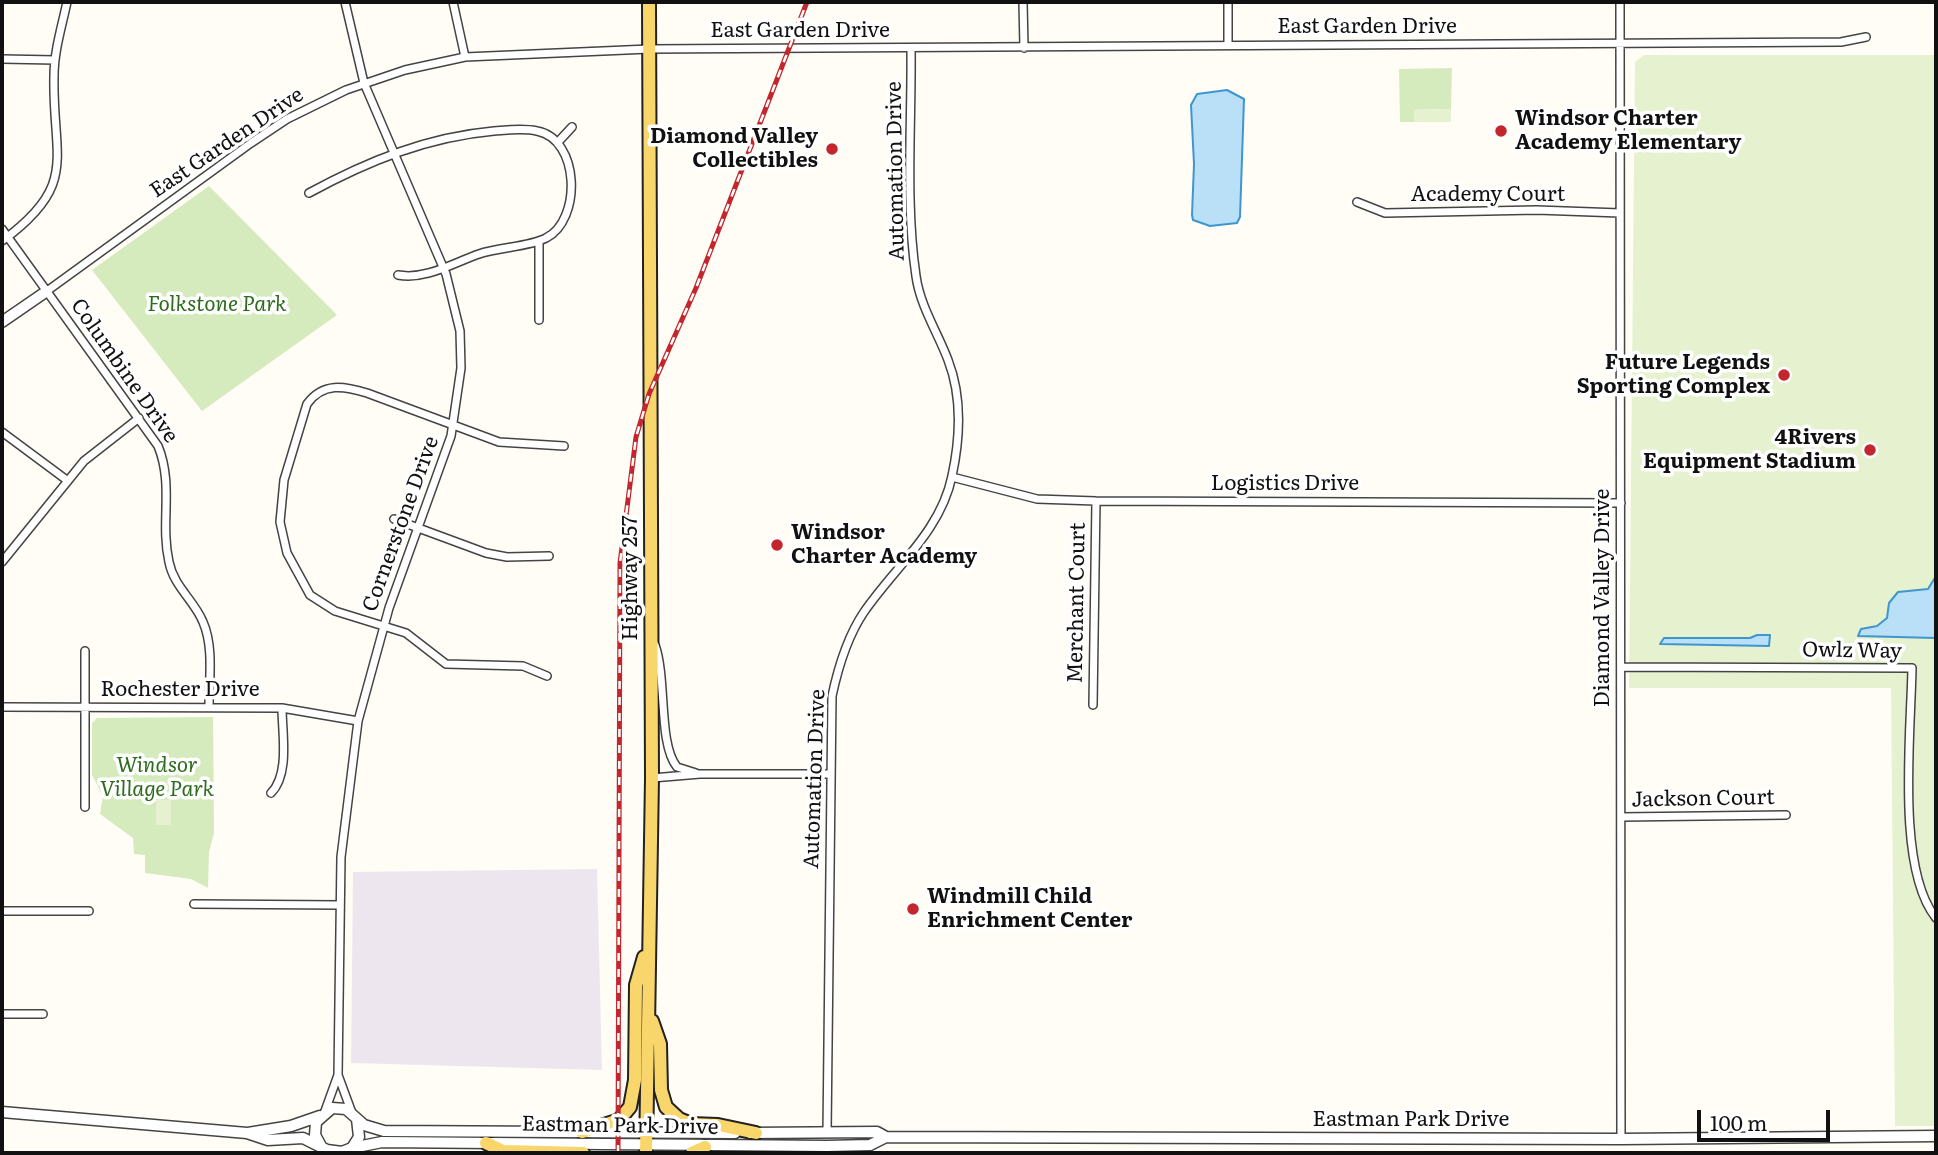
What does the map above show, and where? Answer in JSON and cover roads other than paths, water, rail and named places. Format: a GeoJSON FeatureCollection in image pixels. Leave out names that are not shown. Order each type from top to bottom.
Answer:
{"type":"FeatureCollection","features":[{"type":"Feature","properties":{"kind":"main road","name":"Highway 257"},"geometry":{"type":"LineString","coordinates":[[647,1143],[652,778],[649,2]]}},
{"type":"Feature","properties":{"kind":"main road"},"geometry":{"type":"LineString","coordinates":[[582,1132],[619,1120],[631,1107],[635,1080],[636,985],[648,943]]}},
{"type":"Feature","properties":{"kind":"main road"},"geometry":{"type":"LineString","coordinates":[[649,1009],[660,1044],[661,1090],[666,1107],[679,1119],[691,1124],[756,1133]]}},
{"type":"Feature","properties":{"kind":"main road"},"geometry":{"type":"LineString","coordinates":[[486,1143],[503,1151],[583,1153]]}},
{"type":"Feature","properties":{"kind":"main road"},"geometry":{"type":"LineString","coordinates":[[692,1153],[705,1147]]}},
{"type":"Feature","properties":{"kind":"street"},"geometry":{"type":"LineString","coordinates":[[5,239],[41,208],[56,177],[59,144],[54,102],[55,60],[67,2]]}},
{"type":"Feature","properties":{"kind":"street","name":"Cornerstone Drive"},"geometry":{"type":"LineString","coordinates":[[322,1114],[338,1075],[344,818],[358,721],[383,626],[453,425],[460,391],[461,349],[456,310],[444,268],[364,83],[345,2]]}},
{"type":"Feature","properties":{"kind":"street"},"geometry":{"type":"LineString","coordinates":[[453,2],[465,57]]}},
{"type":"Feature","properties":{"kind":"street"},"geometry":{"type":"LineString","coordinates":[[1023,2],[1024,48]]}},
{"type":"Feature","properties":{"kind":"street"},"geometry":{"type":"LineString","coordinates":[[1228,2],[1228,45]]}},
{"type":"Feature","properties":{"kind":"street"},"geometry":{"type":"LineString","coordinates":[[1620,2],[1620,43]]}},
{"type":"Feature","properties":{"kind":"street","name":"East Garden Drive"},"geometry":{"type":"LineString","coordinates":[[47,290],[287,118],[364,83],[465,57],[649,49],[1841,42],[1866,37]]}},
{"type":"Feature","properties":{"kind":"street","name":"Diamond Valley Drive"},"geometry":{"type":"LineString","coordinates":[[1620,43],[1621,1139]]}},
{"type":"Feature","properties":{"kind":"street","name":"Automation Drive"},"geometry":{"type":"LineString","coordinates":[[827,1132],[832,696],[838,670],[862,615],[908,559],[940,511],[952,477],[959,415],[949,362],[916,281],[913,256],[911,48]]}},
{"type":"Feature","properties":{"kind":"street"},"geometry":{"type":"LineString","coordinates":[[2,59],[55,60]]}},
{"type":"Feature","properties":{"kind":"street"},"geometry":{"type":"LineString","coordinates":[[559,141],[572,127]]}},
{"type":"Feature","properties":{"kind":"street"},"geometry":{"type":"LineString","coordinates":[[309,193],[393,153],[438,140],[517,130],[537,131],[559,141],[569,166],[568,212],[556,231],[539,241],[497,248],[419,277],[398,275]]}},
{"type":"Feature","properties":{"kind":"street","name":"Academy Court"},"geometry":{"type":"LineString","coordinates":[[1357,202],[1385,213],[1527,210],[1620,213]]}},
{"type":"Feature","properties":{"kind":"street","name":"Columbine Drive"},"geometry":{"type":"LineString","coordinates":[[2,229],[5,239],[47,290],[158,446],[167,472],[169,565],[176,583],[199,613],[206,630],[209,707]]}},
{"type":"Feature","properties":{"kind":"street"},"geometry":{"type":"LineString","coordinates":[[539,241],[539,320]]}},
{"type":"Feature","properties":{"kind":"street"},"geometry":{"type":"LineString","coordinates":[[2,323],[47,290]]}},
{"type":"Feature","properties":{"kind":"street"},"geometry":{"type":"LineString","coordinates":[[547,676],[523,666],[446,664],[411,636],[335,611],[314,599],[287,553],[280,508],[305,409],[313,397],[341,386],[509,445],[564,446]]}},
{"type":"Feature","properties":{"kind":"street"},"geometry":{"type":"LineString","coordinates":[[2,562],[95,451],[139,418]]}},
{"type":"Feature","properties":{"kind":"street"},"geometry":{"type":"LineString","coordinates":[[2,432],[68,481]]}},
{"type":"Feature","properties":{"kind":"street","name":"Logistics Drive"},"geometry":{"type":"LineString","coordinates":[[952,477],[1037,499],[1621,503]]}},
{"type":"Feature","properties":{"kind":"street","name":"Merchant Court"},"geometry":{"type":"LineString","coordinates":[[1093,705],[1096,501]]}},
{"type":"Feature","properties":{"kind":"street"},"geometry":{"type":"LineString","coordinates":[[394,519],[486,553],[513,558],[549,556]]}},
{"type":"Feature","properties":{"kind":"street"},"geometry":{"type":"LineString","coordinates":[[651,636],[662,665],[670,757],[677,767],[700,774]]}},
{"type":"Feature","properties":{"kind":"street"},"geometry":{"type":"LineString","coordinates":[[85,651],[85,807]]}},
{"type":"Feature","properties":{"kind":"street","name":"Owlz Way"},"geometry":{"type":"LineString","coordinates":[[1621,667],[1912,668],[1910,851],[1917,882],[1928,908],[1936,918]]}},
{"type":"Feature","properties":{"kind":"street","name":"Rochester Drive"},"geometry":{"type":"LineString","coordinates":[[2,707],[282,708],[358,721]]}},
{"type":"Feature","properties":{"kind":"street"},"geometry":{"type":"LineString","coordinates":[[271,793],[279,783],[282,770],[282,708]]}},
{"type":"Feature","properties":{"kind":"street"},"geometry":{"type":"LineString","coordinates":[[652,778],[700,774],[830,774]]}},
{"type":"Feature","properties":{"kind":"street","name":"Jackson Court"},"geometry":{"type":"LineString","coordinates":[[1621,817],[1786,815]]}},
{"type":"Feature","properties":{"kind":"street"},"geometry":{"type":"LineString","coordinates":[[194,904],[340,905]]}},
{"type":"Feature","properties":{"kind":"street"},"geometry":{"type":"LineString","coordinates":[[2,911],[89,911]]}},
{"type":"Feature","properties":{"kind":"street"},"geometry":{"type":"LineString","coordinates":[[2,1014],[43,1014]]}},
{"type":"Feature","properties":{"kind":"street","name":"Cornerstone Drive"},"geometry":{"type":"LineString","coordinates":[[338,1075],[355,1116]]}},
{"type":"Feature","properties":{"kind":"street"},"geometry":{"type":"LineString","coordinates":[[2,1112],[247,1133],[268,1140],[303,1138],[334,1152],[350,1150],[360,1131],[355,1116],[339,1108],[291,1126],[247,1133]]}},
{"type":"Feature","properties":{"kind":"street"},"geometry":{"type":"LineString","coordinates":[[322,1114],[315,1128],[326,1150]]}},
{"type":"Feature","properties":{"kind":"street","name":"Eastman Park Drive"},"geometry":{"type":"LineString","coordinates":[[355,1116],[373,1130],[582,1132],[647,1143],[756,1133],[877,1132],[886,1137]]}},
{"type":"Feature","properties":{"kind":"street","name":"Eastman Park Drive"},"geometry":{"type":"LineString","coordinates":[[350,1150],[382,1142],[647,1143],[705,1147],[870,1145],[886,1137],[1621,1139],[1936,1136]]}},
{"type":"Feature","properties":{"kind":"water"},"geometry":{"type":"Polygon","coordinates":[[[1227,90],[1244,99],[1240,217],[1237,223],[1210,226],[1193,220],[1192,215],[1194,164],[1191,105],[1197,94],[1227,90]]]}},
{"type":"Feature","properties":{"kind":"water"},"geometry":{"type":"Polygon","coordinates":[[[1936,576],[1936,638],[1858,636],[1861,629],[1877,626],[1887,618],[1889,603],[1898,592],[1928,589],[1936,576]]]}},
{"type":"Feature","properties":{"kind":"water"},"geometry":{"type":"Polygon","coordinates":[[[1770,635],[1769,646],[1660,644],[1664,638],[1750,638],[1770,635]]]}},
{"type":"Feature","properties":{"kind":"railway"},"geometry":{"type":"LineString","coordinates":[[618,1153],[620,563],[636,437],[649,394],[696,288],[807,2]]}},
{"type":"Feature","properties":{"kind":"place","name":"Windsor Charter Academy Elementary"},"geometry":{"type":"Point","coordinates":[1501,131]}},
{"type":"Feature","properties":{"kind":"place","name":"Diamond Valley Collectibles"},"geometry":{"type":"Point","coordinates":[832,149]}},
{"type":"Feature","properties":{"kind":"place","name":"Future Legends Sporting Complex"},"geometry":{"type":"Point","coordinates":[1784,375]}},
{"type":"Feature","properties":{"kind":"place","name":"4Rivers Equipment Stadium"},"geometry":{"type":"Point","coordinates":[1870,450]}},
{"type":"Feature","properties":{"kind":"place","name":"Windsor Charter Academy"},"geometry":{"type":"Point","coordinates":[777,545]}},
{"type":"Feature","properties":{"kind":"place","name":"Windmill Child Enrichment Center"},"geometry":{"type":"Point","coordinates":[913,909]}},
{"type":"Feature","properties":{"kind":"park label","name":"Folkstone Park"},"geometry":{"type":"Point","coordinates":[217,305]}},
{"type":"Feature","properties":{"kind":"park label","name":"Windsor Village Park"},"geometry":{"type":"Point","coordinates":[157,778]}}]}
